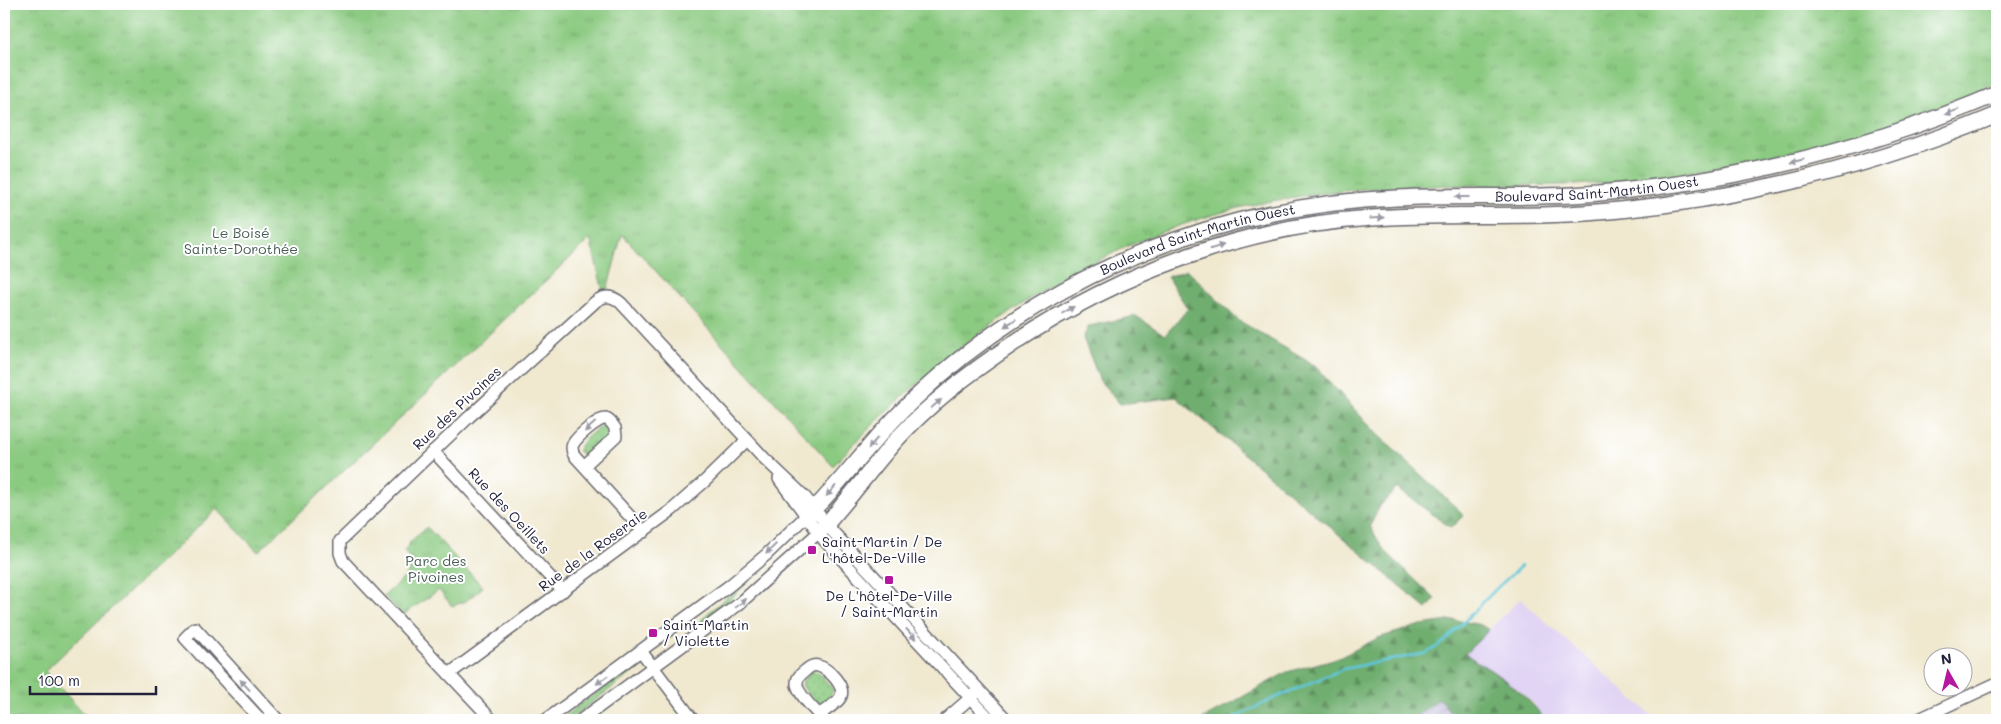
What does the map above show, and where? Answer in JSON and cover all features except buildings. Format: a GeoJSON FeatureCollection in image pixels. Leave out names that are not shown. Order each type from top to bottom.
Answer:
{"type":"FeatureCollection","features":[{"type":"Feature","properties":{"kind":"main road","name":"Boulevard Saint-Martin Ouest"},"geometry":{"type":"LineString","coordinates":[[810,512],[909,403],[952,365],[990,337],[1078,283],[1126,260],[1181,239],[1260,216],[1336,203],[1406,197],[1521,197],[1588,194],[1654,187],[1736,174],[1784,164],[1869,142],[1997,94]]}},
{"type":"Feature","properties":{"kind":"main road","name":"Boulevard Saint-Martin Ouest"},"geometry":{"type":"LineString","coordinates":[[822,528],[904,432],[981,366],[1014,343],[1088,299],[1180,259],[1248,239],[1337,221],[1415,216],[1512,216],[1587,213],[1675,203],[1741,192],[1814,176],[1872,160],[1936,139],[1997,115]]}},
{"type":"Feature","properties":{"kind":"street","name":"Rue des Pivoines"},"geometry":{"type":"LineString","coordinates":[[492,720],[343,561],[339,548],[340,541],[344,535],[433,451],[595,302],[608,296],[621,303],[765,459],[799,490],[810,512],[822,528]]}},
{"type":"Feature","properties":{"kind":"street","name":"Rue de la Roseraie"},"geometry":{"type":"LineString","coordinates":[[449,674],[644,532],[705,481],[747,440]]}},
{"type":"Feature","properties":{"kind":"street","name":"Rue des Oeillets"},"geometry":{"type":"LineString","coordinates":[[433,451],[563,591]]}},
{"type":"Feature","properties":{"kind":"street"},"geometry":{"type":"LineString","coordinates":[[584,466],[644,532]]}},
{"type":"Feature","properties":{"kind":"street","name":"Boulevard Saint-Martin Ouest"},"geometry":{"type":"LineString","coordinates":[[546,720],[741,576],[810,512]]}},
{"type":"Feature","properties":{"kind":"street","name":"Boulevard Saint-Martin Ouest"},"geometry":{"type":"LineString","coordinates":[[581,720],[739,604],[822,528]]}},
{"type":"Feature","properties":{"kind":"street"},"geometry":{"type":"LineString","coordinates":[[822,528],[1007,720]]}},
{"type":"Feature","properties":{"kind":"street"},"geometry":{"type":"LineString","coordinates":[[822,528],[990,720]]}},
{"type":"Feature","properties":{"kind":"street"},"geometry":{"type":"LineString","coordinates":[[261,720],[185,638],[194,628],[278,720]]}},
{"type":"Feature","properties":{"kind":"street"},"geometry":{"type":"LineString","coordinates":[[641,651],[693,720]]}},
{"type":"Feature","properties":{"kind":"street"},"geometry":{"type":"LineString","coordinates":[[1917,720],[1997,683]]}},
{"type":"Feature","properties":{"kind":"street"},"geometry":{"type":"LineString","coordinates":[[945,720],[979,690]]}},
{"type":"Feature","properties":{"kind":"shaded area"},"geometry":{"type":"Polygon","coordinates":[[[1520,599],[1657,720],[1545,720],[1533,703],[1518,689],[1464,654],[1520,599]]]}},
{"type":"Feature","properties":{"kind":"shaded area"},"geometry":{"type":"Polygon","coordinates":[[[1439,698],[1457,720],[1411,720],[1439,698]]]}},
{"type":"Feature","properties":{"kind":"green space","name":"Le Boisé Sainte-Dorothée"},"geometry":{"type":"Polygon","coordinates":[[[4,4],[1997,4],[1997,83],[1909,119],[1843,140],[1660,178],[1572,185],[1442,185],[1377,188],[1299,196],[1252,205],[1192,222],[1133,244],[1077,271],[1023,304],[972,340],[923,379],[876,422],[833,466],[622,234],[607,290],[603,291],[590,239],[258,552],[217,509],[45,671],[89,720],[4,720],[4,4]]]}},
{"type":"Feature","properties":{"kind":"green space"},"geometry":{"type":"Polygon","coordinates":[[[1187,270],[1238,320],[1314,365],[1377,434],[1464,515],[1451,528],[1397,488],[1380,506],[1370,526],[1383,549],[1435,599],[1427,609],[1176,397],[1120,404],[1100,381],[1083,338],[1089,326],[1136,316],[1165,335],[1188,309],[1167,277],[1187,270]]]}},
{"type":"Feature","properties":{"kind":"green space"},"geometry":{"type":"Polygon","coordinates":[[[605,426],[609,429],[603,441],[588,454],[584,456],[581,454],[578,450],[585,439],[597,429],[605,426]]]}},
{"type":"Feature","properties":{"kind":"green space","name":"Parc des Pivoines"},"geometry":{"type":"Polygon","coordinates":[[[427,527],[483,587],[466,601],[452,606],[439,590],[403,615],[384,596],[406,576],[414,562],[404,552],[411,541],[427,527]]]}},
{"type":"Feature","properties":{"kind":"green space"},"geometry":{"type":"Polygon","coordinates":[[[747,581],[718,611],[688,633],[710,611],[747,581]]]}},
{"type":"Feature","properties":{"kind":"green space"},"geometry":{"type":"Polygon","coordinates":[[[1455,620],[1481,625],[1489,630],[1465,654],[1499,675],[1528,699],[1545,720],[1457,720],[1439,698],[1411,720],[1201,720],[1287,672],[1341,657],[1378,638],[1421,625],[1455,620]]]}},
{"type":"Feature","properties":{"kind":"green space"},"geometry":{"type":"Polygon","coordinates":[[[636,664],[639,668],[568,720],[559,720],[636,664]]]}},
{"type":"Feature","properties":{"kind":"green space"},"geometry":{"type":"Polygon","coordinates":[[[813,671],[818,672],[833,689],[831,695],[822,703],[816,702],[803,686],[804,680],[813,671]]]}},
{"type":"Feature","properties":{"kind":"waterway"},"geometry":{"type":"LineString","coordinates":[[1230,720],[1275,698],[1343,669],[1427,653],[1445,641],[1521,566]]}},
{"type":"Feature","properties":{"kind":"place","name":"Saint-Martin / De L'hôtel-De-Ville"},"geometry":{"type":"Point","coordinates":[812,550]}},
{"type":"Feature","properties":{"kind":"place","name":"De L'hôtel-De-Ville / Saint-Martin"},"geometry":{"type":"Point","coordinates":[889,580]}},
{"type":"Feature","properties":{"kind":"place","name":"Saint-Martin / Violette"},"geometry":{"type":"Point","coordinates":[653,633]}}]}
